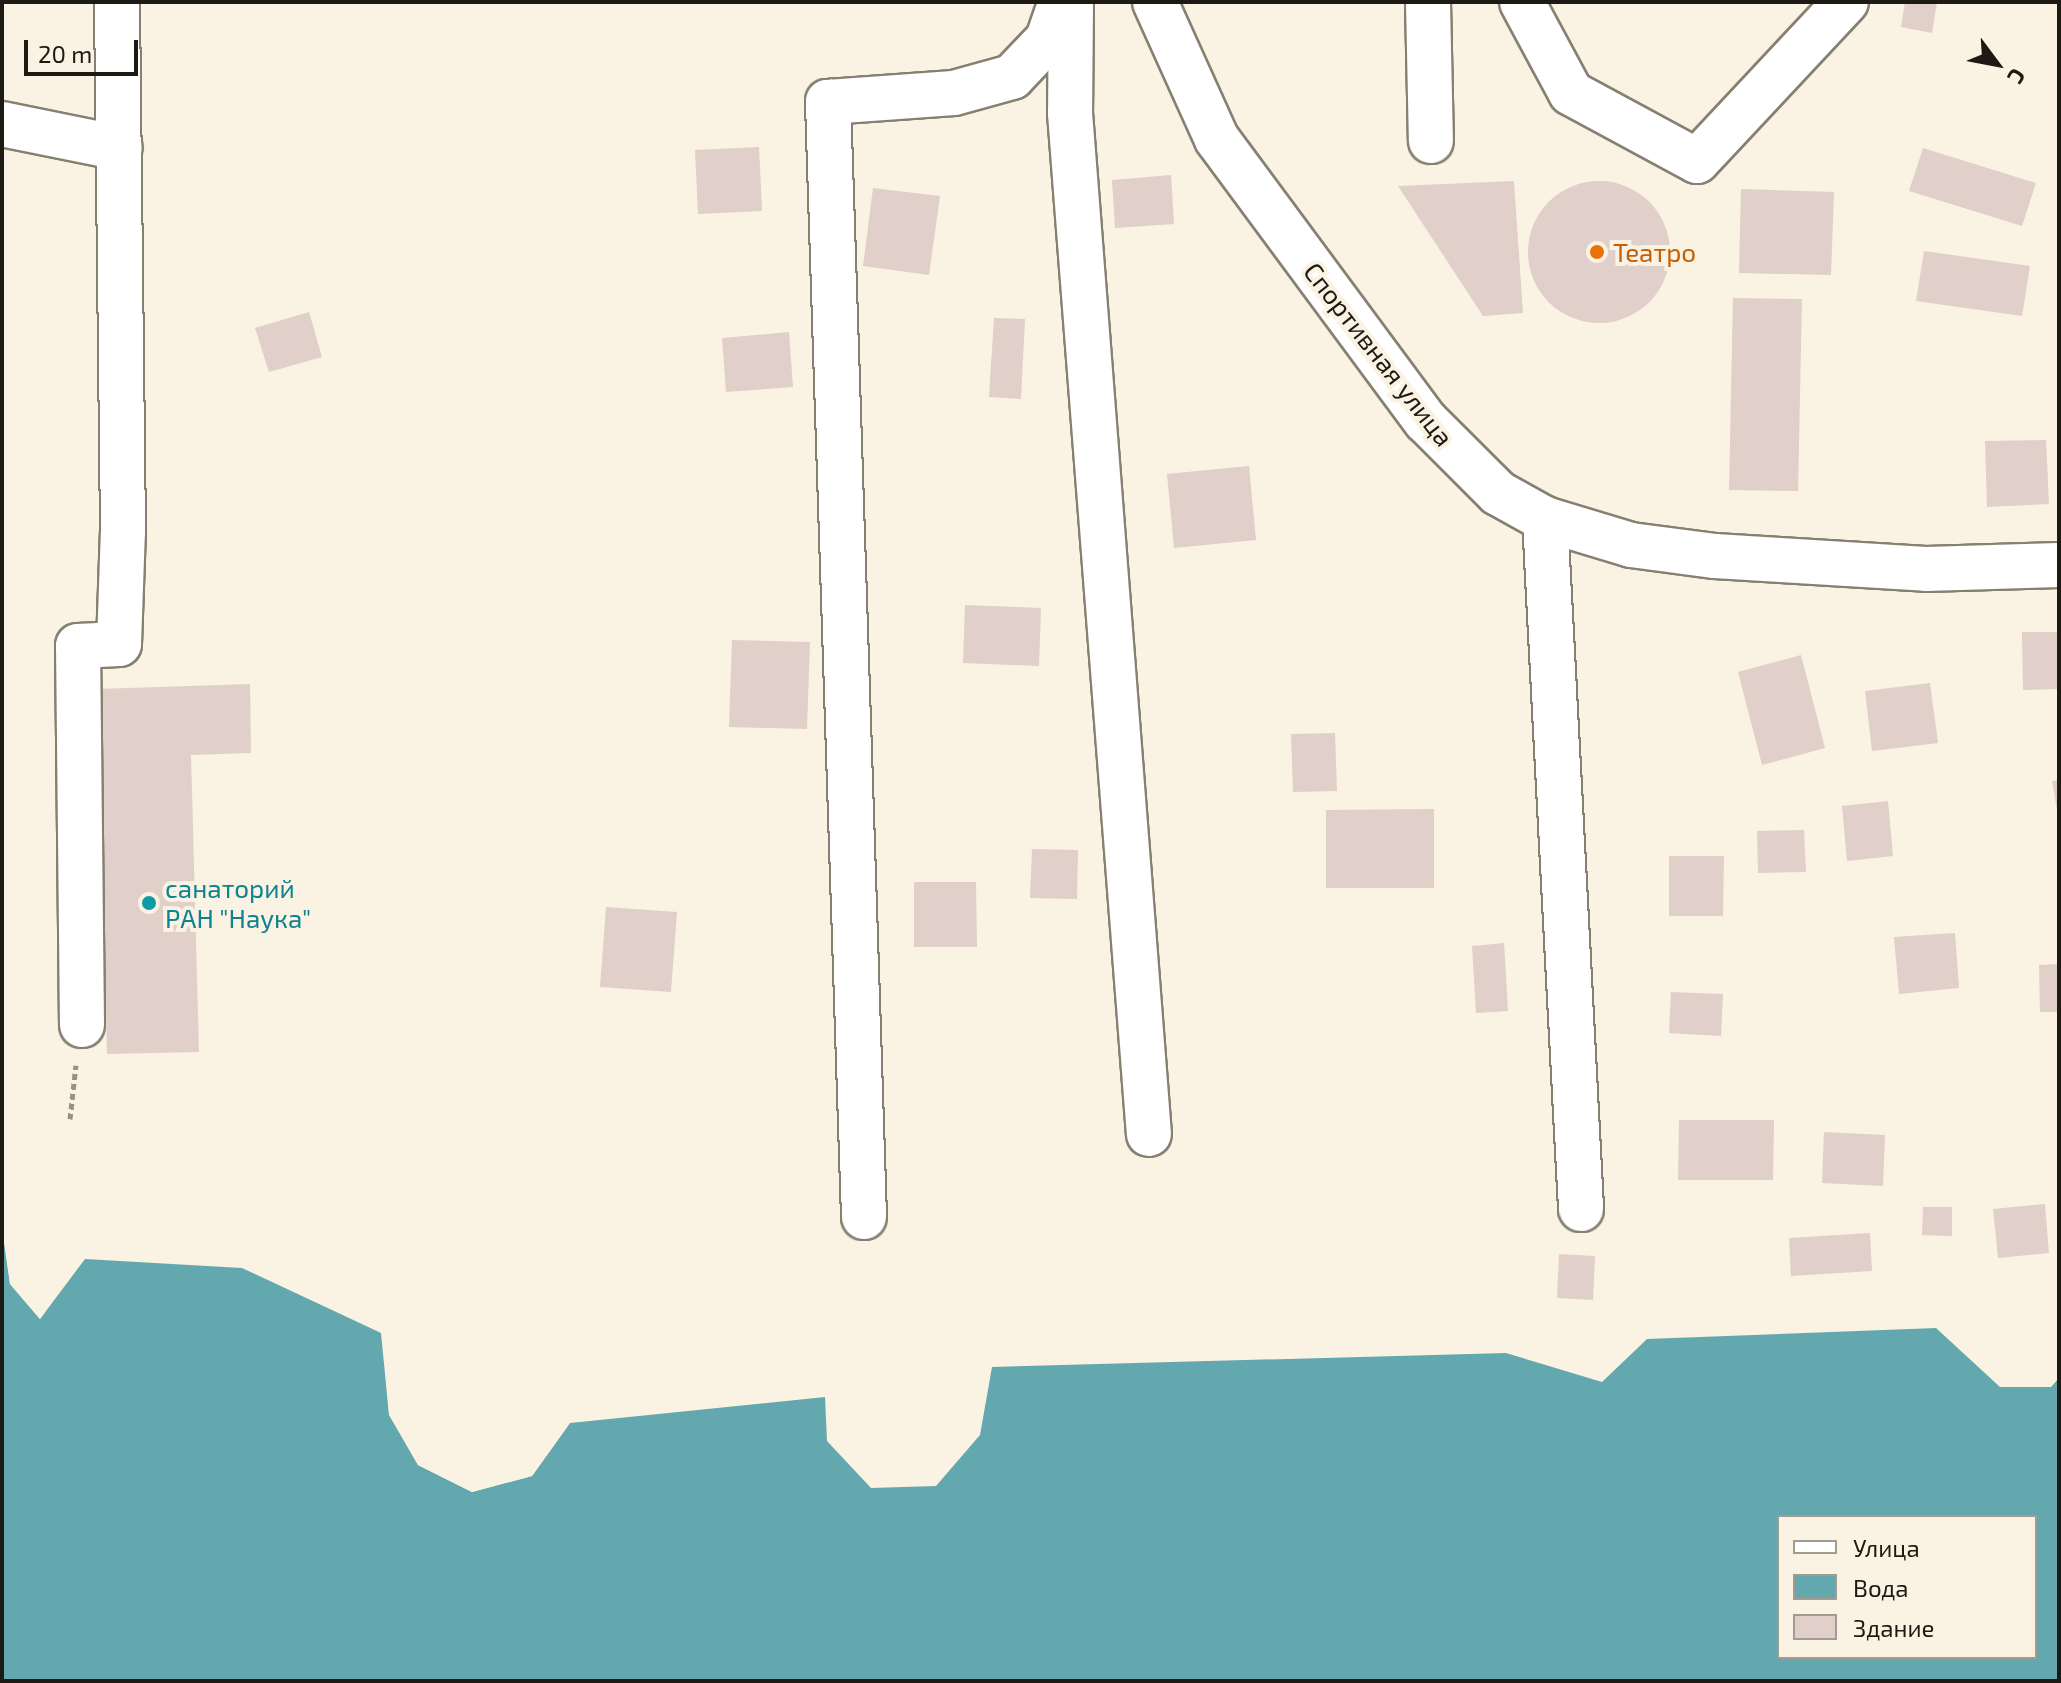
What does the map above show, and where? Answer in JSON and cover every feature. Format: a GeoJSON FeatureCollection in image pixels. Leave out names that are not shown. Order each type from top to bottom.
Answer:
{"type":"FeatureCollection","features":[{"type":"Feature","properties":{"kind":"street"},"geometry":{"type":"LineString","coordinates":[[82,1025],[78,646],[119,644],[123,532],[117,2]]}},
{"type":"Feature","properties":{"kind":"street"},"geometry":{"type":"LineString","coordinates":[[864,1217],[828,102],[954,93],[1012,77],[1048,39],[1061,2]]}},
{"type":"Feature","properties":{"kind":"street"},"geometry":{"type":"LineString","coordinates":[[1071,2],[1070,113],[1149,1134]]}},
{"type":"Feature","properties":{"kind":"street","name":"Спортивная улица"},"geometry":{"type":"LineString","coordinates":[[1155,2],[1217,139],[1426,421],[1498,493],[1545,519],[1631,545],[1715,556],[1926,569],[2059,565]]}},
{"type":"Feature","properties":{"kind":"street"},"geometry":{"type":"LineString","coordinates":[[1428,2],[1431,141]]}},
{"type":"Feature","properties":{"kind":"street"},"geometry":{"type":"LineString","coordinates":[[1522,2],[1571,93],[1697,161],[1846,2]]}},
{"type":"Feature","properties":{"kind":"street"},"geometry":{"type":"LineString","coordinates":[[2,124],[120,148]]}},
{"type":"Feature","properties":{"kind":"street"},"geometry":{"type":"LineString","coordinates":[[1545,519],[1581,1209]]}},
{"type":"Feature","properties":{"kind":"path"},"geometry":{"type":"LineString","coordinates":[[70,1119],[73,1089]]}},
{"type":"Feature","properties":{"kind":"water"},"geometry":{"type":"Polygon","coordinates":[[[2,1228],[10,1284],[40,1319],[85,1259],[242,1268],[381,1333],[389,1415],[418,1465],[472,1492],[532,1476],[570,1423],[825,1397],[827,1441],[871,1488],[936,1486],[980,1435],[992,1367],[1506,1353],[1602,1382],[1647,1339],[1936,1328],[2000,1387],[2051,1387],[2059,1378],[2059,1681],[2,1681],[2,1228]]]}},
{"type":"Feature","properties":{"kind":"pier"},"geometry":{"type":"Polygon","coordinates":[[[2,1224],[14,1282],[40,1313],[85,1255],[40,1319],[10,1284],[2,1224]]]}},
{"type":"Feature","properties":{"kind":"pier"},"geometry":{"type":"Polygon","coordinates":[[[382,1329],[393,1413],[421,1462],[472,1487],[529,1472],[570,1423],[532,1476],[472,1492],[418,1465],[389,1414],[382,1329]]]}},
{"type":"Feature","properties":{"kind":"building"},"geometry":{"type":"Polygon","coordinates":[[[1905,2],[1937,2],[1932,33],[1901,27],[1905,2]]]}},
{"type":"Feature","properties":{"kind":"building"},"geometry":{"type":"Polygon","coordinates":[[[759,147],[762,211],[698,214],[695,150],[759,147]]]}},
{"type":"Feature","properties":{"kind":"building"},"geometry":{"type":"Polygon","coordinates":[[[1923,148],[2036,183],[2022,226],[1909,191],[1923,148]]]}},
{"type":"Feature","properties":{"kind":"building"},"geometry":{"type":"Polygon","coordinates":[[[1171,175],[1174,224],[1115,228],[1112,180],[1171,175]]]}},
{"type":"Feature","properties":{"kind":"building"},"geometry":{"type":"Polygon","coordinates":[[[1514,181],[1523,313],[1483,316],[1398,186],[1514,181]]]}},
{"type":"Feature","properties":{"kind":"building"},"geometry":{"type":"Polygon","coordinates":[[[1599,181],[1626,186],[1649,202],[1665,225],[1670,252],[1665,279],[1649,302],[1626,318],[1599,323],[1572,318],[1549,302],[1533,279],[1528,252],[1533,225],[1549,202],[1572,186],[1599,181]]]}},
{"type":"Feature","properties":{"kind":"building"},"geometry":{"type":"Polygon","coordinates":[[[873,188],[940,196],[929,275],[863,266],[873,188]]]}},
{"type":"Feature","properties":{"kind":"building"},"geometry":{"type":"Polygon","coordinates":[[[1741,189],[1834,192],[1831,275],[1739,273],[1741,189]]]}},
{"type":"Feature","properties":{"kind":"building"},"geometry":{"type":"Polygon","coordinates":[[[1924,251],[2030,266],[2022,316],[1916,301],[1924,251]]]}},
{"type":"Feature","properties":{"kind":"building"},"geometry":{"type":"Polygon","coordinates":[[[1733,298],[1802,299],[1798,491],[1729,490],[1733,298]]]}},
{"type":"Feature","properties":{"kind":"building"},"geometry":{"type":"Polygon","coordinates":[[[309,312],[322,357],[269,372],[255,328],[309,312]]]}},
{"type":"Feature","properties":{"kind":"building"},"geometry":{"type":"Polygon","coordinates":[[[994,318],[1025,319],[1021,399],[989,397],[994,318]]]}},
{"type":"Feature","properties":{"kind":"building"},"geometry":{"type":"Polygon","coordinates":[[[789,332],[793,387],[726,392],[722,338],[789,332]]]}},
{"type":"Feature","properties":{"kind":"building"},"geometry":{"type":"Polygon","coordinates":[[[2046,440],[2049,504],[1987,507],[1985,441],[2046,440]]]}},
{"type":"Feature","properties":{"kind":"building"},"geometry":{"type":"Polygon","coordinates":[[[1249,466],[1256,540],[1174,548],[1167,474],[1249,466]]]}},
{"type":"Feature","properties":{"kind":"building"},"geometry":{"type":"Polygon","coordinates":[[[965,605],[1041,608],[1039,666],[963,663],[965,605]]]}},
{"type":"Feature","properties":{"kind":"building"},"geometry":{"type":"Polygon","coordinates":[[[2022,632],[2059,632],[2059,689],[2023,690],[2022,632]]]}},
{"type":"Feature","properties":{"kind":"building"},"geometry":{"type":"Polygon","coordinates":[[[732,640],[810,642],[807,729],[729,727],[732,640]]]}},
{"type":"Feature","properties":{"kind":"building"},"geometry":{"type":"Polygon","coordinates":[[[1801,655],[1825,748],[1762,765],[1738,672],[1801,655]]]}},
{"type":"Feature","properties":{"kind":"building"},"geometry":{"type":"Polygon","coordinates":[[[1930,683],[1938,743],[1872,751],[1865,691],[1930,683]]]}},
{"type":"Feature","properties":{"kind":"building","name":"санаторий РАН \"Наука\""},"geometry":{"type":"Polygon","coordinates":[[[250,684],[251,753],[191,755],[199,1052],[107,1054],[98,689],[250,684]]]}},
{"type":"Feature","properties":{"kind":"building"},"geometry":{"type":"Polygon","coordinates":[[[1335,733],[1337,791],[1293,792],[1291,734],[1335,733]]]}},
{"type":"Feature","properties":{"kind":"building"},"geometry":{"type":"Polygon","coordinates":[[[2059,780],[2059,809],[2057,810],[2052,781],[2059,780]]]}},
{"type":"Feature","properties":{"kind":"building"},"geometry":{"type":"Polygon","coordinates":[[[1888,801],[1893,856],[1847,861],[1842,806],[1888,801]]]}},
{"type":"Feature","properties":{"kind":"building"},"geometry":{"type":"Polygon","coordinates":[[[1434,809],[1434,888],[1326,888],[1326,810],[1434,809]]]}},
{"type":"Feature","properties":{"kind":"building"},"geometry":{"type":"Polygon","coordinates":[[[1804,830],[1806,872],[1758,873],[1757,831],[1804,830]]]}},
{"type":"Feature","properties":{"kind":"building"},"geometry":{"type":"Polygon","coordinates":[[[1032,849],[1078,850],[1077,899],[1030,898],[1032,849]]]}},
{"type":"Feature","properties":{"kind":"building"},"geometry":{"type":"Polygon","coordinates":[[[1669,856],[1724,856],[1723,916],[1669,916],[1669,856]]]}},
{"type":"Feature","properties":{"kind":"building"},"geometry":{"type":"Polygon","coordinates":[[[914,882],[976,882],[977,947],[914,947],[914,882]]]}},
{"type":"Feature","properties":{"kind":"building"},"geometry":{"type":"Polygon","coordinates":[[[606,907],[677,912],[671,992],[600,987],[606,907]]]}},
{"type":"Feature","properties":{"kind":"building"},"geometry":{"type":"Polygon","coordinates":[[[1955,933],[1959,988],[1899,994],[1894,937],[1955,933]]]}},
{"type":"Feature","properties":{"kind":"building"},"geometry":{"type":"Polygon","coordinates":[[[1504,943],[1508,1011],[1476,1013],[1472,946],[1504,943]]]}},
{"type":"Feature","properties":{"kind":"building"},"geometry":{"type":"Polygon","coordinates":[[[2059,964],[2059,1012],[2040,1012],[2039,965],[2059,964]]]}},
{"type":"Feature","properties":{"kind":"building"},"geometry":{"type":"Polygon","coordinates":[[[1671,992],[1723,994],[1721,1036],[1669,1033],[1671,992]]]}},
{"type":"Feature","properties":{"kind":"building"},"geometry":{"type":"Polygon","coordinates":[[[1679,1120],[1774,1120],[1773,1180],[1678,1180],[1679,1120]]]}},
{"type":"Feature","properties":{"kind":"building"},"geometry":{"type":"Polygon","coordinates":[[[1824,1132],[1885,1135],[1883,1186],[1822,1183],[1824,1132]]]}},
{"type":"Feature","properties":{"kind":"building"},"geometry":{"type":"Polygon","coordinates":[[[2045,1204],[2049,1253],[1998,1258],[1993,1209],[2045,1204]]]}},
{"type":"Feature","properties":{"kind":"building"},"geometry":{"type":"Polygon","coordinates":[[[1923,1207],[1952,1207],[1952,1236],[1922,1235],[1923,1207]]]}},
{"type":"Feature","properties":{"kind":"building"},"geometry":{"type":"Polygon","coordinates":[[[1870,1233],[1872,1271],[1791,1276],[1789,1238],[1870,1233]]]}},
{"type":"Feature","properties":{"kind":"building"},"geometry":{"type":"Polygon","coordinates":[[[1559,1254],[1595,1256],[1593,1300],[1557,1298],[1559,1254]]]}},
{"type":"Feature","properties":{"kind":"place","name":"Театро"},"geometry":{"type":"Point","coordinates":[1597,252]}},
{"type":"Feature","properties":{"kind":"place","name":"санаторий РАН \"Наука\""},"geometry":{"type":"Point","coordinates":[149,903]}}]}
